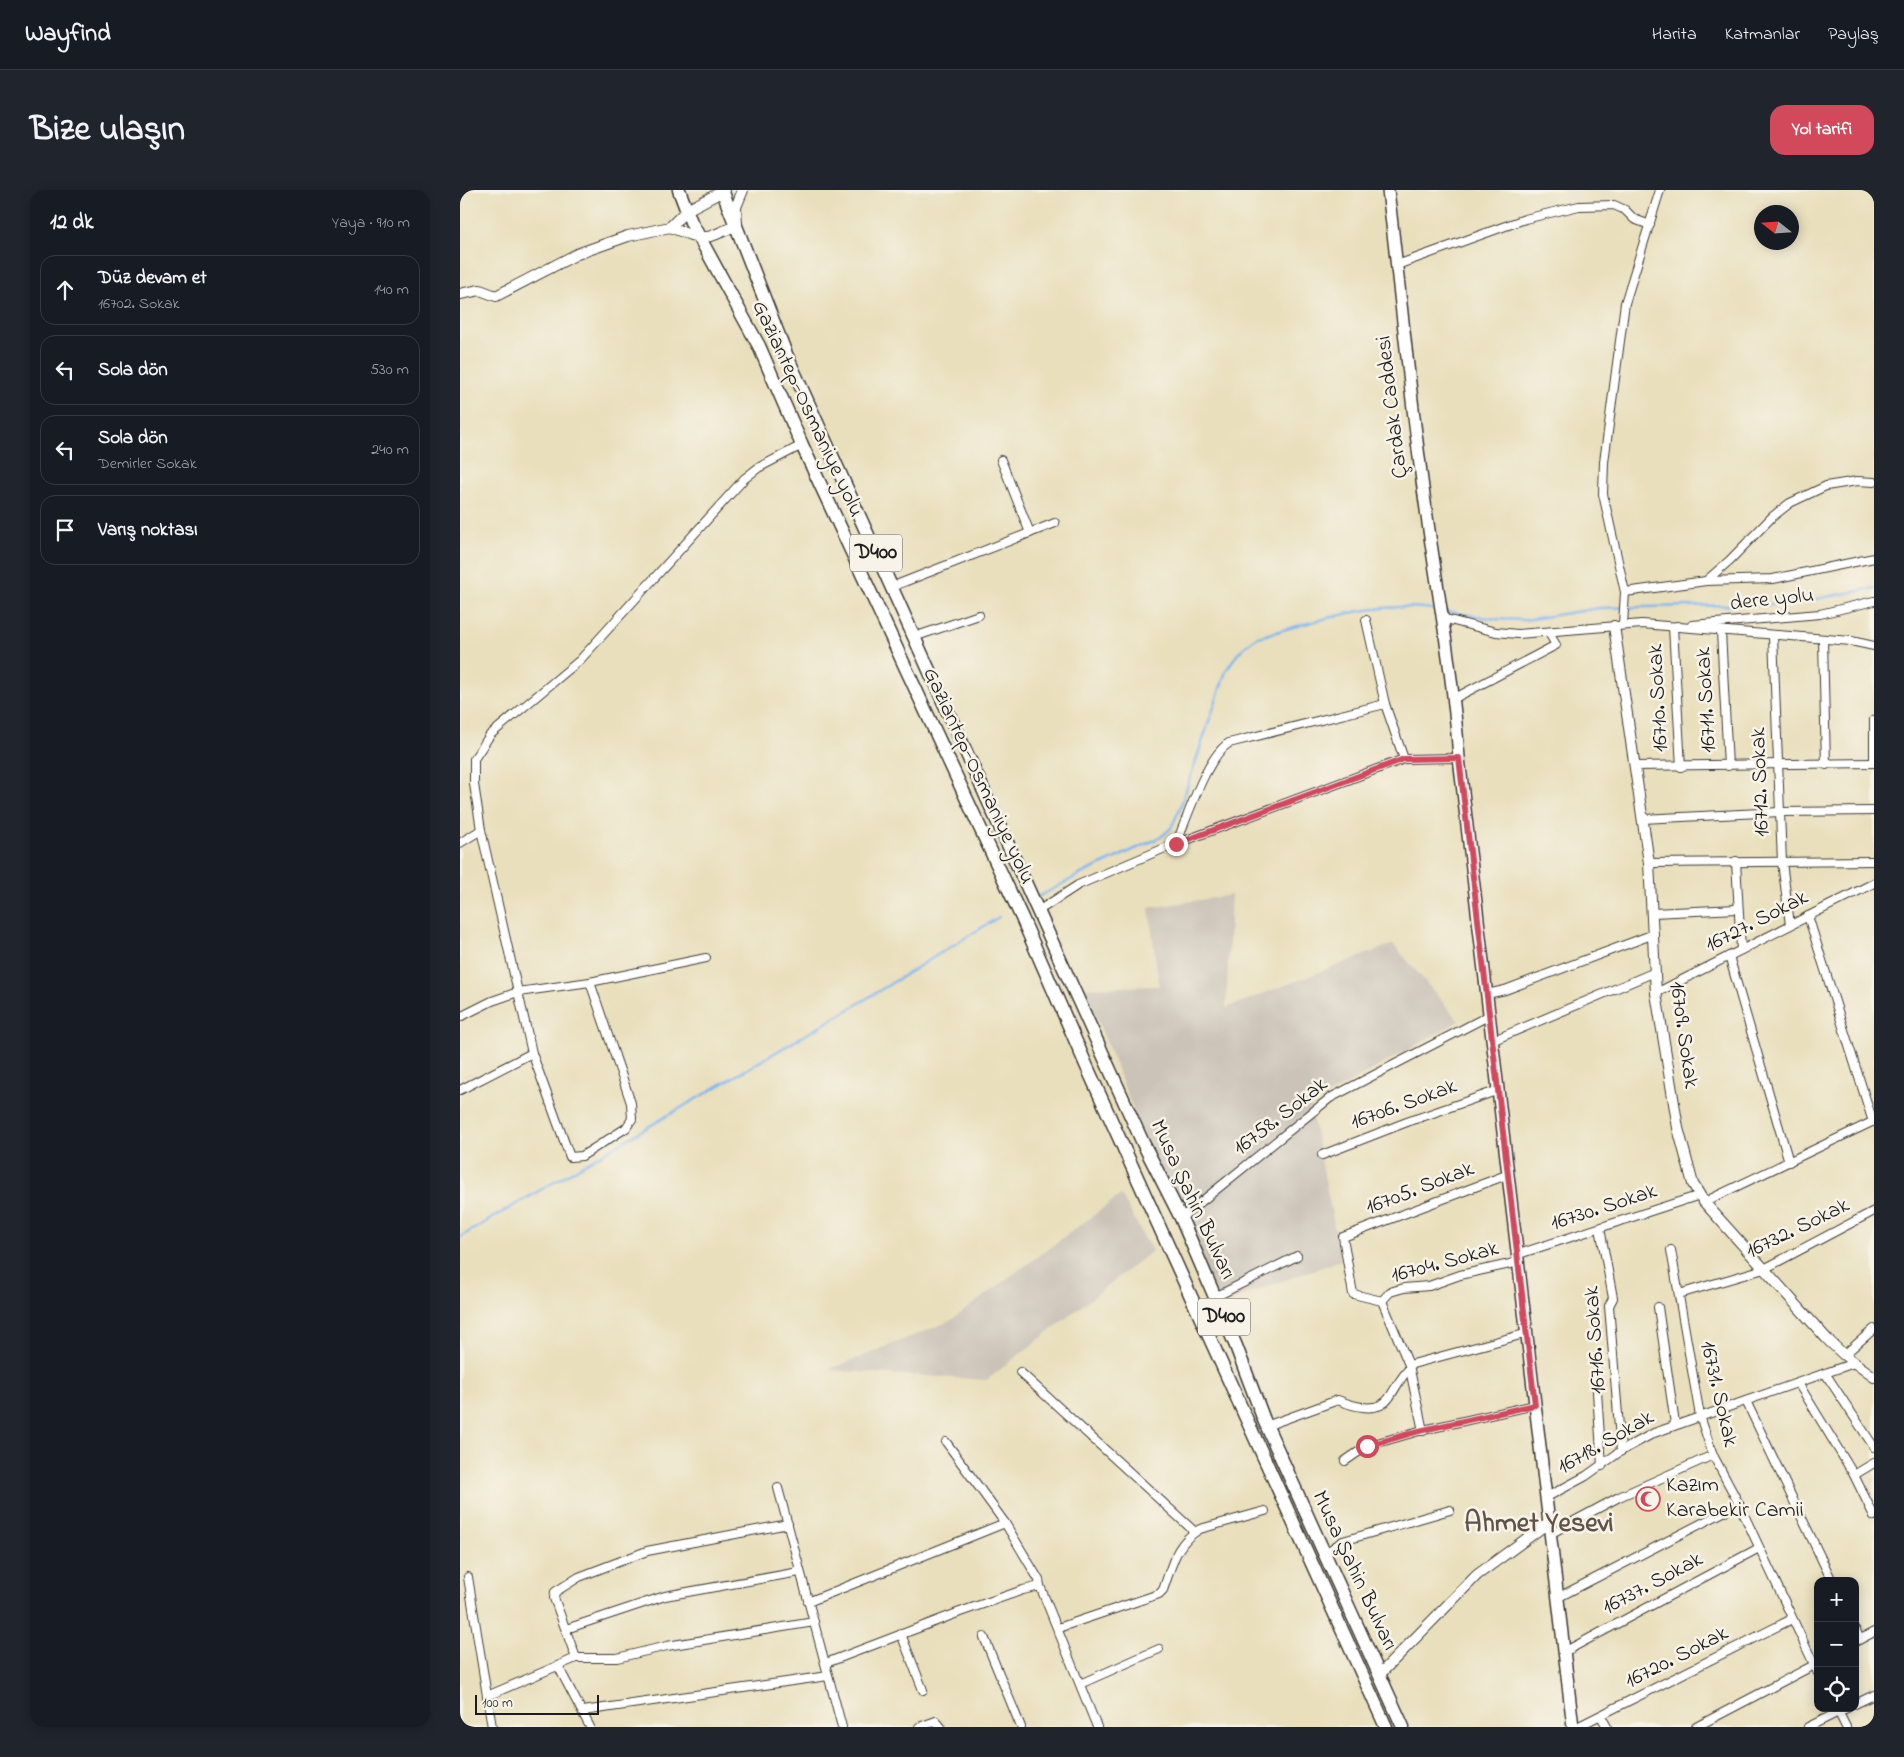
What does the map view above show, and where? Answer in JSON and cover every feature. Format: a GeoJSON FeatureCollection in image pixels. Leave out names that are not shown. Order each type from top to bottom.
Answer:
{"type":"FeatureCollection","features":[{"type":"Feature","properties":{"kind":"highway","name":"Gaziantep-Osmaniye yolu"},"geometry":{"type":"LineString","coordinates":[[679,190],[700,239],[759,346],[802,445],[1022,918]]}},
{"type":"Feature","properties":{"kind":"highway","name":"Gaziantep-Osmaniye yolu"},"geometry":{"type":"LineString","coordinates":[[723,190],[786,354],[1038,911]]}},
{"type":"Feature","properties":{"kind":"highway","name":"Musa Şahin Bulvarı"},"geometry":{"type":"LineString","coordinates":[[1038,911],[1143,1143],[1181,1218],[1215,1297],[1266,1426],[1403,1727]]}},
{"type":"Feature","properties":{"kind":"highway","name":"Musa Şahin Bulvarı"},"geometry":{"type":"LineString","coordinates":[[1022,918],[1087,1067],[1386,1727]]}},
{"type":"Feature","properties":{"kind":"main road","name":"Çardak Caddesi"},"geometry":{"type":"LineString","coordinates":[[1388,190],[1420,465],[1441,616],[1455,698],[1459,758],[1494,1040],[1573,1727]]}},
{"type":"Feature","properties":{"kind":"street"},"geometry":{"type":"LineString","coordinates":[[670,227],[686,210],[723,190]]}},
{"type":"Feature","properties":{"kind":"street"},"geometry":{"type":"LineString","coordinates":[[460,294],[480,290],[496,296],[577,254],[628,236],[670,227],[700,239],[712,236],[736,225],[736,207],[743,190]]}},
{"type":"Feature","properties":{"kind":"street"},"geometry":{"type":"LineString","coordinates":[[1619,625],[1623,613],[1624,595],[1603,483],[1620,327],[1625,303],[1660,190]]}},
{"type":"Feature","properties":{"kind":"street"},"geometry":{"type":"LineString","coordinates":[[1397,265],[1525,219],[1580,206],[1614,205],[1625,210],[1634,219],[1650,225]]}},
{"type":"Feature","properties":{"kind":"street"},"geometry":{"type":"LineString","coordinates":[[590,982],[631,1103],[632,1119],[626,1128],[582,1156],[570,1157],[532,1053],[481,830],[474,784],[474,758],[479,748],[490,735],[580,660],[744,478],[758,468],[802,445]]}},
{"type":"Feature","properties":{"kind":"street"},"geometry":{"type":"LineString","coordinates":[[1001,460],[1030,533]]}},
{"type":"Feature","properties":{"kind":"street"},"geometry":{"type":"LineString","coordinates":[[1706,581],[1730,560],[1772,517],[1790,504],[1826,486],[1857,481],[1874,482]]}},
{"type":"Feature","properties":{"kind":"street"},"geometry":{"type":"LineString","coordinates":[[891,586],[1055,523]]}},
{"type":"Feature","properties":{"kind":"street"},"geometry":{"type":"LineString","coordinates":[[1624,595],[1706,581],[1774,579],[1874,558]]}},
{"type":"Feature","properties":{"kind":"street","name":"dere yolu"},"geometry":{"type":"LineString","coordinates":[[1673,627],[1820,614],[1874,601]]}},
{"type":"Feature","properties":{"kind":"street"},"geometry":{"type":"LineString","coordinates":[[914,637],[979,615]]}},
{"type":"Feature","properties":{"kind":"street"},"geometry":{"type":"LineString","coordinates":[[1441,616],[1496,632],[1518,634],[1549,634],[1619,625],[1673,627],[1874,646]]}},
{"type":"Feature","properties":{"kind":"street"},"geometry":{"type":"LineString","coordinates":[[1366,620],[1385,704],[1404,759]]}},
{"type":"Feature","properties":{"kind":"street","name":"16709. Sokak"},"geometry":{"type":"LineString","coordinates":[[1619,625],[1634,766],[1649,863],[1656,993],[1678,1128],[1691,1178],[1702,1198],[1764,1269],[1844,1355],[1874,1377]]}},
{"type":"Feature","properties":{"kind":"street","name":"16710. Sokak"},"geometry":{"type":"LineString","coordinates":[[1673,627],[1681,767]]}},
{"type":"Feature","properties":{"kind":"street","name":"16711. Sokak"},"geometry":{"type":"LineString","coordinates":[[1721,631],[1728,766]]}},
{"type":"Feature","properties":{"kind":"street"},"geometry":{"type":"LineString","coordinates":[[1455,698],[1556,645],[1549,634]]}},
{"type":"Feature","properties":{"kind":"street","name":"16712. Sokak"},"geometry":{"type":"LineString","coordinates":[[1773,636],[1782,862],[1790,925]]}},
{"type":"Feature","properties":{"kind":"street"},"geometry":{"type":"LineString","coordinates":[[1822,640],[1826,765]]}},
{"type":"Feature","properties":{"kind":"street"},"geometry":{"type":"LineString","coordinates":[[1176,844],[1208,768],[1220,749],[1228,743],[1385,704]]}},
{"type":"Feature","properties":{"kind":"street"},"geometry":{"type":"LineString","coordinates":[[1634,766],[1681,767],[1874,763],[1874,720]]}},
{"type":"Feature","properties":{"kind":"street"},"geometry":{"type":"LineString","coordinates":[[1038,911],[1078,885],[1176,844],[1404,759],[1459,758]]}},
{"type":"Feature","properties":{"kind":"street"},"geometry":{"type":"LineString","coordinates":[[1642,818],[1780,812],[1874,811]]}},
{"type":"Feature","properties":{"kind":"street"},"geometry":{"type":"LineString","coordinates":[[460,843],[481,830]]}},
{"type":"Feature","properties":{"kind":"street"},"geometry":{"type":"LineString","coordinates":[[1736,861],[1737,909],[1741,950]]}},
{"type":"Feature","properties":{"kind":"street"},"geometry":{"type":"LineString","coordinates":[[1649,863],[1874,861]]}},
{"type":"Feature","properties":{"kind":"street","name":"16727. Sokak"},"geometry":{"type":"LineString","coordinates":[[1656,993],[1874,883]]}},
{"type":"Feature","properties":{"kind":"street"},"geometry":{"type":"LineString","coordinates":[[1653,913],[1737,909]]}},
{"type":"Feature","properties":{"kind":"street"},"geometry":{"type":"LineString","coordinates":[[1808,916],[1874,1122]]}},
{"type":"Feature","properties":{"kind":"street"},"geometry":{"type":"LineString","coordinates":[[1488,994],[1506,990],[1654,934]]}},
{"type":"Feature","properties":{"kind":"street"},"geometry":{"type":"LineString","coordinates":[[1729,956],[1789,1162]]}},
{"type":"Feature","properties":{"kind":"street"},"geometry":{"type":"LineString","coordinates":[[460,1017],[492,1001],[518,992],[590,982],[706,958]]}},
{"type":"Feature","properties":{"kind":"street"},"geometry":{"type":"LineString","coordinates":[[1494,1040],[1655,972]]}},
{"type":"Feature","properties":{"kind":"street","name":"16758. Sokak"},"geometry":{"type":"LineString","coordinates":[[1181,1218],[1330,1098],[1490,1015]]}},
{"type":"Feature","properties":{"kind":"street"},"geometry":{"type":"LineString","coordinates":[[460,1090],[532,1053]]}},
{"type":"Feature","properties":{"kind":"street","name":"16706. Sokak"},"geometry":{"type":"LineString","coordinates":[[1322,1155],[1499,1090]]}},
{"type":"Feature","properties":{"kind":"street","name":"16730. Sokak"},"geometry":{"type":"LineString","coordinates":[[1519,1258],[1600,1228],[1702,1198],[1789,1162],[1874,1122]]}},
{"type":"Feature","properties":{"kind":"street","name":"16705. Sokak"},"geometry":{"type":"LineString","coordinates":[[1382,1301],[1353,1294],[1343,1237],[1509,1174]]}},
{"type":"Feature","properties":{"kind":"street","name":"16732. Sokak"},"geometry":{"type":"LineString","coordinates":[[1679,1294],[1764,1269],[1874,1211]]}},
{"type":"Feature","properties":{"kind":"street","name":"16716. Sokak"},"geometry":{"type":"LineString","coordinates":[[1600,1228],[1613,1298],[1609,1306],[1621,1450]]}},
{"type":"Feature","properties":{"kind":"street","name":"16731. Sokak"},"geometry":{"type":"LineString","coordinates":[[1671,1250],[1700,1416],[1713,1456],[1814,1660]]}},
{"type":"Feature","properties":{"kind":"street"},"geometry":{"type":"LineString","coordinates":[[1215,1297],[1298,1256]]}},
{"type":"Feature","properties":{"kind":"street","name":"16704. Sokak"},"geometry":{"type":"LineString","coordinates":[[1382,1301],[1390,1292],[1404,1288],[1429,1286],[1519,1258]]}},
{"type":"Feature","properties":{"kind":"street"},"geometry":{"type":"LineString","coordinates":[[1382,1301],[1409,1367],[1423,1431]]}},
{"type":"Feature","properties":{"kind":"street"},"geometry":{"type":"LineString","coordinates":[[1658,1307],[1675,1424]]}},
{"type":"Feature","properties":{"kind":"street"},"geometry":{"type":"LineString","coordinates":[[1844,1355],[1874,1329]]}},
{"type":"Feature","properties":{"kind":"street"},"geometry":{"type":"LineString","coordinates":[[1266,1426],[1338,1400],[1357,1408],[1378,1405],[1388,1400],[1397,1382],[1409,1367],[1528,1333]]}},
{"type":"Feature","properties":{"kind":"street","name":"16718. Sokak"},"geometry":{"type":"LineString","coordinates":[[1547,1497],[1602,1466],[1621,1450],[1675,1424],[1854,1363]]}},
{"type":"Feature","properties":{"kind":"street"},"geometry":{"type":"LineString","coordinates":[[1020,1372],[1195,1532]]}},
{"type":"Feature","properties":{"kind":"street"},"geometry":{"type":"LineString","coordinates":[[1825,1373],[1874,1447]]}},
{"type":"Feature","properties":{"kind":"street"},"geometry":{"type":"LineString","coordinates":[[1798,1383],[1854,1475],[1874,1516]]}},
{"type":"Feature","properties":{"kind":"street"},"geometry":{"type":"LineString","coordinates":[[1597,1392],[1602,1466]]}},
{"type":"Feature","properties":{"kind":"street"},"geometry":{"type":"LineString","coordinates":[[1746,1401],[1830,1577]]}},
{"type":"Feature","properties":{"kind":"street"},"geometry":{"type":"LineString","coordinates":[[1345,1462],[1367,1446],[1535,1405]]}},
{"type":"Feature","properties":{"kind":"street"},"geometry":{"type":"LineString","coordinates":[[946,1442],[1005,1523],[1039,1580],[1098,1727]]}},
{"type":"Feature","properties":{"kind":"street"},"geometry":{"type":"LineString","coordinates":[[1380,1674],[1477,1575],[1549,1529],[1713,1456]]}},
{"type":"Feature","properties":{"kind":"street"},"geometry":{"type":"LineString","coordinates":[[1854,1475],[1874,1463]]}},
{"type":"Feature","properties":{"kind":"street"},"geometry":{"type":"LineString","coordinates":[[778,1488],[842,1727]]}},
{"type":"Feature","properties":{"kind":"street"},"geometry":{"type":"LineString","coordinates":[[1557,1598],[1738,1504]]}},
{"type":"Feature","properties":{"kind":"street"},"geometry":{"type":"LineString","coordinates":[[1324,1554],[1343,1541],[1450,1510]]}},
{"type":"Feature","properties":{"kind":"street"},"geometry":{"type":"LineString","coordinates":[[1058,1628],[1153,1597],[1164,1587],[1179,1548],[1195,1532],[1265,1511]]}},
{"type":"Feature","properties":{"kind":"street"},"geometry":{"type":"LineString","coordinates":[[808,1602],[1005,1523]]}},
{"type":"Feature","properties":{"kind":"street"},"geometry":{"type":"LineString","coordinates":[[576,1658],[554,1598],[555,1592],[580,1577],[647,1551],[788,1524]]}},
{"type":"Feature","properties":{"kind":"street","name":"16737. Sokak"},"geometry":{"type":"LineString","coordinates":[[1564,1652],[1758,1548]]}},
{"type":"Feature","properties":{"kind":"street"},"geometry":{"type":"LineString","coordinates":[[566,1629],[665,1596],[799,1572]]}},
{"type":"Feature","properties":{"kind":"street"},"geometry":{"type":"LineString","coordinates":[[468,1577],[492,1727]]}},
{"type":"Feature","properties":{"kind":"street"},"geometry":{"type":"LineString","coordinates":[[826,1663],[1022,1590],[1040,1586]]}},
{"type":"Feature","properties":{"kind":"street","name":"16720. Sokak"},"geometry":{"type":"LineString","coordinates":[[1577,1727],[1792,1619]]}},
{"type":"Feature","properties":{"kind":"street"},"geometry":{"type":"LineString","coordinates":[[487,1696],[576,1658],[617,1658],[667,1646],[814,1622]]}},
{"type":"Feature","properties":{"kind":"street"},"geometry":{"type":"LineString","coordinates":[[1859,1640],[1874,1632]]}},
{"type":"Feature","properties":{"kind":"street"},"geometry":{"type":"LineString","coordinates":[[900,1634],[923,1690]]}},
{"type":"Feature","properties":{"kind":"street"},"geometry":{"type":"LineString","coordinates":[[984,1637],[1021,1727]]}},
{"type":"Feature","properties":{"kind":"street"},"geometry":{"type":"LineString","coordinates":[[1080,1684],[1159,1649]]}},
{"type":"Feature","properties":{"kind":"street"},"geometry":{"type":"LineString","coordinates":[[1699,1726],[1814,1665]]}},
{"type":"Feature","properties":{"kind":"street"},"geometry":{"type":"LineString","coordinates":[[558,1666],[590,1727]]}},
{"type":"Feature","properties":{"kind":"street"},"geometry":{"type":"LineString","coordinates":[[583,1711],[828,1676]]}},
{"type":"Feature","properties":{"kind":"street"},"geometry":{"type":"LineString","coordinates":[[1859,1702],[1874,1695]]}},
{"type":"Feature","properties":{"kind":"street"},"geometry":{"type":"LineString","coordinates":[[1808,1727],[1834,1712]]}},
{"type":"Feature","properties":{"kind":"street"},"geometry":{"type":"LineString","coordinates":[[1839,1712],[1846,1727]]}},
{"type":"Feature","properties":{"kind":"street"},"geometry":{"type":"LineString","coordinates":[[1601,1716],[1607,1727]]}},
{"type":"Feature","properties":{"kind":"street"},"geometry":{"type":"LineString","coordinates":[[919,1727],[936,1721],[941,1727]]}},
{"type":"Feature","properties":{"kind":"shaded area"},"geometry":{"type":"Polygon","coordinates":[[[1231,895],[1226,1008],[1393,944],[1459,1021],[1310,1105],[1341,1260],[1211,1307],[1085,988],[1159,986],[1149,908],[1231,895]]]}},
{"type":"Feature","properties":{"kind":"shaded area"},"geometry":{"type":"Polygon","coordinates":[[[1121,1195],[1152,1251],[987,1380],[828,1370],[950,1321],[1121,1195]]]}},
{"type":"Feature","properties":{"kind":"waterway"},"geometry":{"type":"LineString","coordinates":[[1444,611],[1496,619],[1525,620],[1599,608],[1789,604],[1874,588]]}},
{"type":"Feature","properties":{"kind":"waterway"},"geometry":{"type":"LineString","coordinates":[[1038,897],[1079,875],[1161,837],[1171,828],[1179,811],[1226,671],[1240,652],[1253,640],[1258,637],[1347,613],[1370,609],[1415,607],[1438,610]]}},
{"type":"Feature","properties":{"kind":"waterway"},"geometry":{"type":"LineString","coordinates":[[460,1237],[848,1010],[999,917]]}},
{"type":"Feature","properties":{"kind":"place","name":"Kazım Karabekir Camii"},"geometry":{"type":"Point","coordinates":[1648,1499]}},
{"type":"Feature","properties":{"kind":"district","name":"Ahmet Yesevi"},"geometry":{"type":"Point","coordinates":[1539,1524]}},
{"type":"Feature","properties":{"kind":"route"},"geometry":{"type":"LineString","coordinates":[[1176,844],[1404,759],[1459,758],[1494,1040],[1535,1405],[1419,1431],[1367,1446]]}}]}
